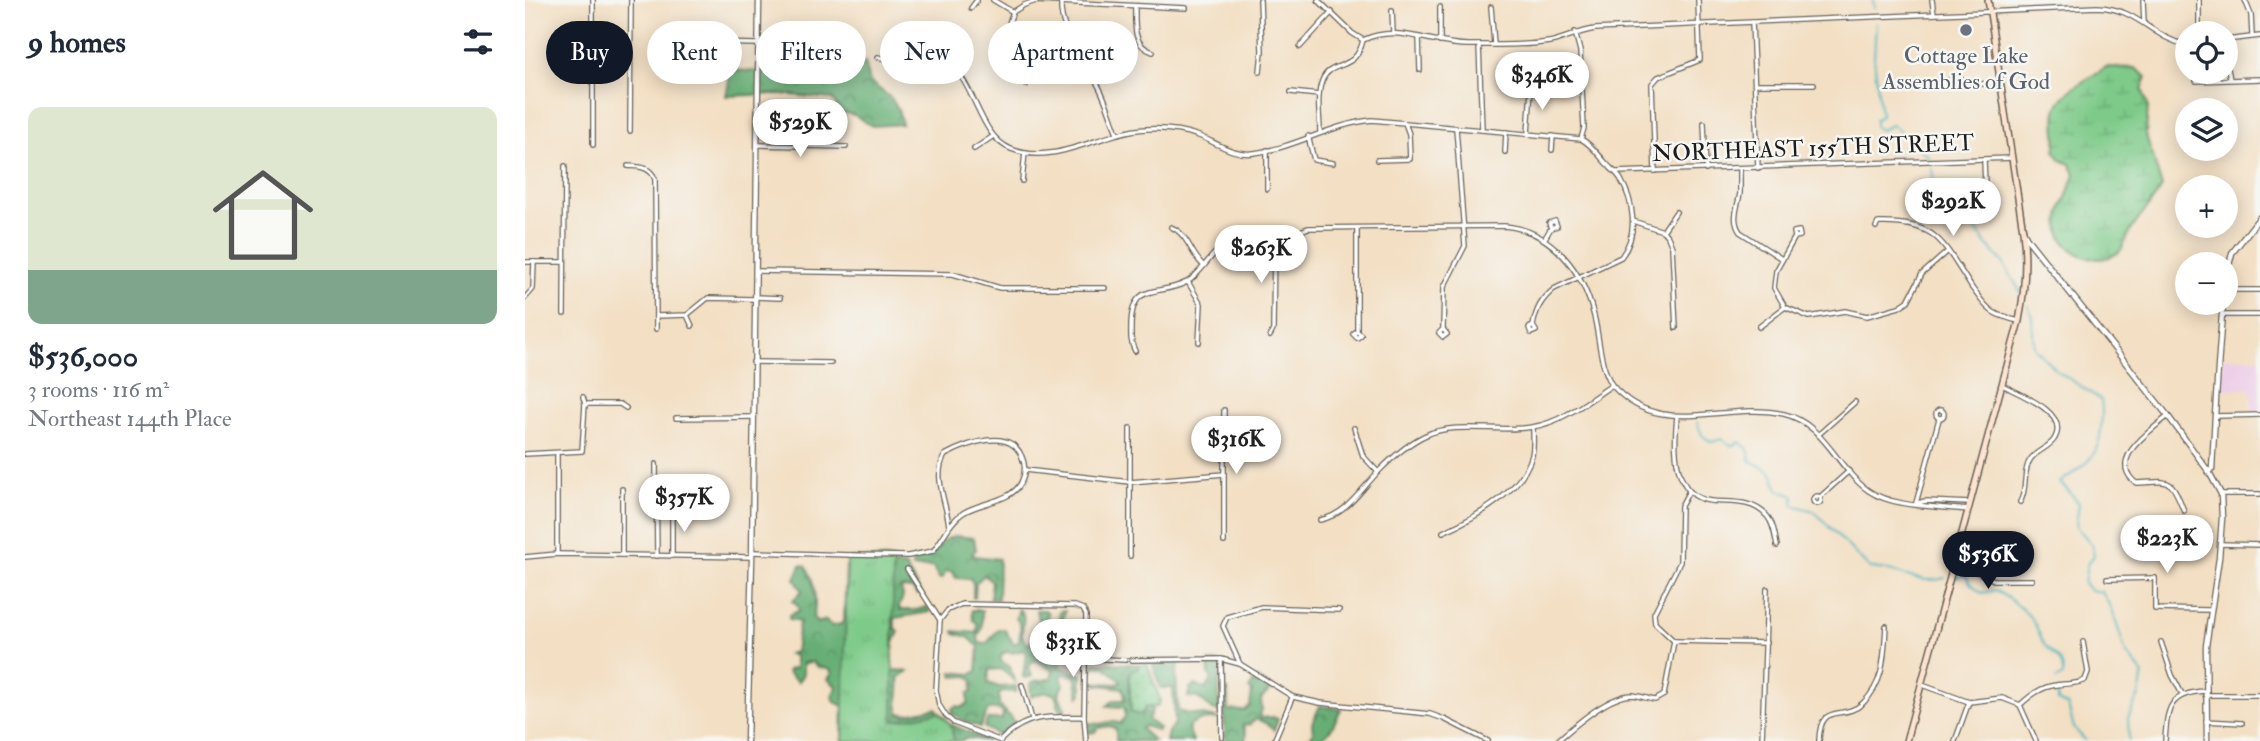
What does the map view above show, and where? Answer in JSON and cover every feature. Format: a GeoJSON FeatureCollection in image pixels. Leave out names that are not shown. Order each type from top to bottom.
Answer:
{"type":"FeatureCollection","features":[{"type":"Feature","properties":{"kind":"main road"},"geometry":{"type":"LineString","coordinates":[[1906,741],[2019,321],[2026,269],[2023,231],[1988,0]]}},
{"type":"Feature","properties":{"kind":"street"},"geometry":{"type":"LineString","coordinates":[[593,0],[593,145]]}},
{"type":"Feature","properties":{"kind":"street"},"geometry":{"type":"LineString","coordinates":[[630,131],[631,0]]}},
{"type":"Feature","properties":{"kind":"street"},"geometry":{"type":"LineString","coordinates":[[758,21],[759,0]]}},
{"type":"Feature","properties":{"kind":"street"},"geometry":{"type":"LineString","coordinates":[[971,8],[977,0]]}},
{"type":"Feature","properties":{"kind":"street"},"geometry":{"type":"LineString","coordinates":[[993,0],[1013,12]]}},
{"type":"Feature","properties":{"kind":"street"},"geometry":{"type":"LineString","coordinates":[[1260,0],[1260,72]]}},
{"type":"Feature","properties":{"kind":"street"},"geometry":{"type":"LineString","coordinates":[[1318,0],[1363,40]]}},
{"type":"Feature","properties":{"kind":"street"},"geometry":{"type":"LineString","coordinates":[[1655,172],[1652,84],[1658,77],[1697,63],[1701,56],[1698,0]]}},
{"type":"Feature","properties":{"kind":"street"},"geometry":{"type":"LineString","coordinates":[[1932,0],[1934,14]]}},
{"type":"Feature","properties":{"kind":"street"},"geometry":{"type":"LineString","coordinates":[[2143,0],[2144,23]]}},
{"type":"Feature","properties":{"kind":"street"},"geometry":{"type":"LineString","coordinates":[[2199,0],[2199,21]]}},
{"type":"Feature","properties":{"kind":"street"},"geometry":{"type":"LineString","coordinates":[[2245,0],[2251,15],[2252,36]]}},
{"type":"Feature","properties":{"kind":"street"},"geometry":{"type":"LineString","coordinates":[[1026,85],[1027,73],[1016,58],[1007,37],[1008,23],[1013,12],[1024,5],[1036,1],[1085,1],[1186,8]]}},
{"type":"Feature","properties":{"kind":"street"},"geometry":{"type":"LineString","coordinates":[[1061,3],[1060,13],[1064,25],[1099,87],[1117,133]]}},
{"type":"Feature","properties":{"kind":"street"},"geometry":{"type":"LineString","coordinates":[[1135,6],[1136,37],[1141,46],[1153,51]]}},
{"type":"Feature","properties":{"kind":"street"},"geometry":{"type":"LineString","coordinates":[[1440,7],[1440,41]]}},
{"type":"Feature","properties":{"kind":"street"},"geometry":{"type":"LineString","coordinates":[[1491,7],[1494,44]]}},
{"type":"Feature","properties":{"kind":"street"},"geometry":{"type":"LineString","coordinates":[[1363,40],[1393,33],[1479,44],[1547,42],[1575,32],[1595,29],[2111,7],[2123,10],[2175,40]]}},
{"type":"Feature","properties":{"kind":"street"},"geometry":{"type":"LineString","coordinates":[[1392,10],[1393,33]]}},
{"type":"Feature","properties":{"kind":"street"},"geometry":{"type":"LineString","coordinates":[[1300,47],[1332,12]]}},
{"type":"Feature","properties":{"kind":"street"},"geometry":{"type":"LineString","coordinates":[[1752,22],[1758,168]]}},
{"type":"Feature","properties":{"kind":"street"},"geometry":{"type":"LineString","coordinates":[[1575,32],[1580,51],[1583,140]]}},
{"type":"Feature","properties":{"kind":"street"},"geometry":{"type":"LineString","coordinates":[[1419,36],[1420,69]]}},
{"type":"Feature","properties":{"kind":"street"},"geometry":{"type":"LineString","coordinates":[[2238,38],[2260,36]]}},
{"type":"Feature","properties":{"kind":"street"},"geometry":{"type":"LineString","coordinates":[[1320,132],[1319,95],[1324,76],[1352,60],[1361,48],[1363,40]]}},
{"type":"Feature","properties":{"kind":"street"},"geometry":{"type":"LineString","coordinates":[[1479,44],[1482,130]]}},
{"type":"Feature","properties":{"kind":"street"},"geometry":{"type":"LineString","coordinates":[[879,57],[889,61],[934,55],[947,62],[966,83],[993,136],[1008,148],[1025,153],[1072,149],[1117,133],[1143,129],[1163,129],[1198,136],[1237,152],[1248,153],[1267,150],[1361,121],[1583,140],[1615,172],[1630,200],[1633,221],[1627,246],[1621,257],[1555,289],[1540,302],[1533,326]]}},
{"type":"Feature","properties":{"kind":"street"},"geometry":{"type":"LineString","coordinates":[[2238,79],[2260,79]]}},
{"type":"Feature","properties":{"kind":"street"},"geometry":{"type":"LineString","coordinates":[[1936,81],[2000,83]]}},
{"type":"Feature","properties":{"kind":"street"},"geometry":{"type":"LineString","coordinates":[[747,741],[752,554],[756,84]]}},
{"type":"Feature","properties":{"kind":"street"},"geometry":{"type":"LineString","coordinates":[[1755,84],[1814,84]]}},
{"type":"Feature","properties":{"kind":"street"},"geometry":{"type":"LineString","coordinates":[[1528,134],[1531,89]]}},
{"type":"Feature","properties":{"kind":"street"},"geometry":{"type":"LineString","coordinates":[[1291,92],[1319,95]]}},
{"type":"Feature","properties":{"kind":"street"},"geometry":{"type":"LineString","coordinates":[[1377,160],[1410,159],[1409,134],[1405,123]]}},
{"type":"Feature","properties":{"kind":"street"},"geometry":{"type":"LineString","coordinates":[[1704,123],[1706,170]]}},
{"type":"Feature","properties":{"kind":"street"},"geometry":{"type":"LineString","coordinates":[[1443,329],[1444,287],[1464,250],[1455,127]]}},
{"type":"Feature","properties":{"kind":"street"},"geometry":{"type":"LineString","coordinates":[[1504,152],[1506,132]]}},
{"type":"Feature","properties":{"kind":"street"},"geometry":{"type":"LineString","coordinates":[[974,149],[993,136]]}},
{"type":"Feature","properties":{"kind":"street"},"geometry":{"type":"LineString","coordinates":[[1308,136],[1314,160],[1333,163]]}},
{"type":"Feature","properties":{"kind":"street"},"geometry":{"type":"LineString","coordinates":[[1552,150],[1553,136]]}},
{"type":"Feature","properties":{"kind":"street"},"geometry":{"type":"LineString","coordinates":[[755,145],[846,147]]}},
{"type":"Feature","properties":{"kind":"street"},"geometry":{"type":"LineString","coordinates":[[1267,150],[1267,189]]}},
{"type":"Feature","properties":{"kind":"street"},"geometry":{"type":"LineString","coordinates":[[1021,181],[1025,153]]}},
{"type":"Feature","properties":{"kind":"street","name":"NORTHEAST 155TH STREET"},"geometry":{"type":"LineString","coordinates":[[1615,172],[2012,158]]}},
{"type":"Feature","properties":{"kind":"street"},"geometry":{"type":"LineString","coordinates":[[1983,160],[1985,185]]}},
{"type":"Feature","properties":{"kind":"street"},"geometry":{"type":"LineString","coordinates":[[564,314],[565,166]]}},
{"type":"Feature","properties":{"kind":"street"},"geometry":{"type":"LineString","coordinates":[[628,166],[646,168],[655,178],[656,329]]}},
{"type":"Feature","properties":{"kind":"street"},"geometry":{"type":"LineString","coordinates":[[1739,169],[1739,196],[1735,218],[1740,232],[1782,259]]}},
{"type":"Feature","properties":{"kind":"street"},"geometry":{"type":"LineString","coordinates":[[1663,231],[1676,212]]}},
{"type":"Feature","properties":{"kind":"street"},"geometry":{"type":"LineString","coordinates":[[2233,252],[2260,217]]}},
{"type":"Feature","properties":{"kind":"street"},"geometry":{"type":"LineString","coordinates":[[1633,221],[1663,231],[1668,237],[1672,247],[1676,328]]}},
{"type":"Feature","properties":{"kind":"street"},"geometry":{"type":"LineString","coordinates":[[1877,227],[1878,223],[1897,223],[1921,227],[1936,236],[1984,305],[1998,315],[2019,321]]}},
{"type":"Feature","properties":{"kind":"street"},"geometry":{"type":"LineString","coordinates":[[1171,227],[1183,234],[1194,257],[1203,265]]}},
{"type":"Feature","properties":{"kind":"street"},"geometry":{"type":"LineString","coordinates":[[1135,351],[1131,344],[1131,317],[1133,305],[1138,298],[1188,282],[1213,253],[1233,241],[1252,237],[1284,238],[1308,228],[1518,227],[1545,238],[1567,260],[1579,277],[1590,304],[1602,364],[1612,385],[1624,397],[1651,412],[1677,416],[1776,412],[1803,422],[1818,435],[1859,483],[1878,496],[1901,503],[1969,507]]}},
{"type":"Feature","properties":{"kind":"street"},"geometry":{"type":"LineString","coordinates":[[1357,228],[1357,331]]}},
{"type":"Feature","properties":{"kind":"street"},"geometry":{"type":"LineString","coordinates":[[1545,238],[1551,228]]}},
{"type":"Feature","properties":{"kind":"street"},"geometry":{"type":"LineString","coordinates":[[2023,231],[2168,416],[2209,472],[2221,494],[2220,544],[2206,646],[2207,741]]}},
{"type":"Feature","properties":{"kind":"street"},"geometry":{"type":"LineString","coordinates":[[1795,237],[1782,259],[1774,281],[1778,297],[1785,307],[1809,317],[1843,311],[1867,316],[1899,307],[1908,301],[1923,275],[1947,252]]}},
{"type":"Feature","properties":{"kind":"street"},"geometry":{"type":"LineString","coordinates":[[1270,336],[1273,330],[1274,239]]}},
{"type":"Feature","properties":{"kind":"street"},"geometry":{"type":"LineString","coordinates":[[525,262],[564,262]]}},
{"type":"Feature","properties":{"kind":"street"},"geometry":{"type":"LineString","coordinates":[[525,298],[533,289],[534,262]]}},
{"type":"Feature","properties":{"kind":"street"},"geometry":{"type":"LineString","coordinates":[[754,271],[953,274],[1000,288],[1105,288]]}},
{"type":"Feature","properties":{"kind":"street"},"geometry":{"type":"LineString","coordinates":[[1188,282],[1201,304],[1199,342]]}},
{"type":"Feature","properties":{"kind":"street"},"geometry":{"type":"LineString","coordinates":[[2238,290],[2260,290]]}},
{"type":"Feature","properties":{"kind":"street"},"geometry":{"type":"LineString","coordinates":[[656,316],[687,315],[708,299],[780,298]]}},
{"type":"Feature","properties":{"kind":"street"},"geometry":{"type":"LineString","coordinates":[[1759,327],[1785,307]]}},
{"type":"Feature","properties":{"kind":"street"},"geometry":{"type":"LineString","coordinates":[[687,315],[692,326]]}},
{"type":"Feature","properties":{"kind":"street"},"geometry":{"type":"LineString","coordinates":[[2209,472],[2212,466],[2213,416],[2222,315]]}},
{"type":"Feature","properties":{"kind":"street"},"geometry":{"type":"LineString","coordinates":[[2238,315],[2260,315]]}},
{"type":"Feature","properties":{"kind":"street"},"geometry":{"type":"LineString","coordinates":[[753,362],[831,363]]}},
{"type":"Feature","properties":{"kind":"street"},"geometry":{"type":"LineString","coordinates":[[2000,384],[2046,409],[2057,424],[2056,436],[2052,442],[2037,452],[2028,464],[2024,496],[2020,502]]}},
{"type":"Feature","properties":{"kind":"street"},"geometry":{"type":"LineString","coordinates":[[1320,520],[1345,509],[1378,472],[1409,445],[1437,431],[1533,427],[1558,419],[1612,385]]}},
{"type":"Feature","properties":{"kind":"street"},"geometry":{"type":"LineString","coordinates":[[525,454],[582,451],[585,404],[583,397]]}},
{"type":"Feature","properties":{"kind":"street"},"geometry":{"type":"LineString","coordinates":[[1818,435],[1856,402]]}},
{"type":"Feature","properties":{"kind":"street"},"geometry":{"type":"LineString","coordinates":[[585,404],[620,404],[626,408]]}},
{"type":"Feature","properties":{"kind":"street"},"geometry":{"type":"LineString","coordinates":[[1224,410],[1224,542]]}},
{"type":"Feature","properties":{"kind":"street"},"geometry":{"type":"LineString","coordinates":[[2213,416],[2260,415]]}},
{"type":"Feature","properties":{"kind":"street"},"geometry":{"type":"LineString","coordinates":[[1677,416],[1678,466],[1689,491],[1709,501],[1745,503],[1767,516],[1777,546]]}},
{"type":"Feature","properties":{"kind":"street"},"geometry":{"type":"LineString","coordinates":[[2168,416],[2136,444],[2127,456],[2126,464],[2128,473],[2136,483],[2161,481],[2170,484],[2184,512]]}},
{"type":"Feature","properties":{"kind":"street"},"geometry":{"type":"LineString","coordinates":[[676,418],[753,417]]}},
{"type":"Feature","properties":{"kind":"street"},"geometry":{"type":"LineString","coordinates":[[1916,503],[1939,419]]}},
{"type":"Feature","properties":{"kind":"street"},"geometry":{"type":"LineString","coordinates":[[1443,532],[1470,520],[1490,506],[1517,479],[1532,455],[1533,427]]}},
{"type":"Feature","properties":{"kind":"street"},"geometry":{"type":"LineString","coordinates":[[1130,428],[1130,556]]}},
{"type":"Feature","properties":{"kind":"street"},"geometry":{"type":"LineString","coordinates":[[1354,428],[1363,456],[1378,472]]}},
{"type":"Feature","properties":{"kind":"street"},"geometry":{"type":"LineString","coordinates":[[525,556],[926,554],[933,551],[950,526],[965,512],[1012,493],[1020,484],[1025,470],[1017,448],[1003,440],[980,443],[945,455],[940,464],[939,479],[950,526]]}},
{"type":"Feature","properties":{"kind":"street"},"geometry":{"type":"LineString","coordinates":[[557,454],[557,554]]}},
{"type":"Feature","properties":{"kind":"street"},"geometry":{"type":"LineString","coordinates":[[656,464],[657,556]]}},
{"type":"Feature","properties":{"kind":"street"},"geometry":{"type":"LineString","coordinates":[[1025,470],[1130,482],[1224,474]]}},
{"type":"Feature","properties":{"kind":"street"},"geometry":{"type":"LineString","coordinates":[[1820,497],[1849,471]]}},
{"type":"Feature","properties":{"kind":"street"},"geometry":{"type":"LineString","coordinates":[[622,489],[622,555]]}},
{"type":"Feature","properties":{"kind":"street"},"geometry":{"type":"LineString","coordinates":[[1689,491],[1681,506],[1679,562],[1654,613],[1655,623],[1674,641],[1767,643]]}},
{"type":"Feature","properties":{"kind":"street"},"geometry":{"type":"LineString","coordinates":[[2221,494],[2260,494]]}},
{"type":"Feature","properties":{"kind":"street"},"geometry":{"type":"LineString","coordinates":[[672,512],[672,556]]}},
{"type":"Feature","properties":{"kind":"street"},"geometry":{"type":"LineString","coordinates":[[2220,544],[2260,545]]}},
{"type":"Feature","properties":{"kind":"street"},"geometry":{"type":"LineString","coordinates":[[1954,561],[1994,580],[2032,580]]}},
{"type":"Feature","properties":{"kind":"street"},"geometry":{"type":"LineString","coordinates":[[907,569],[940,620]]}},
{"type":"Feature","properties":{"kind":"street"},"geometry":{"type":"LineString","coordinates":[[2107,579],[2155,578],[2155,609],[2209,610]]}},
{"type":"Feature","properties":{"kind":"street"},"geometry":{"type":"LineString","coordinates":[[1762,741],[1767,589]]}},
{"type":"Feature","properties":{"kind":"street"},"geometry":{"type":"LineString","coordinates":[[1084,717],[1032,719],[1015,727],[1000,741],[954,723],[939,706],[936,690],[940,620],[948,610],[962,604],[1075,606],[1083,609],[1086,615],[1086,741]]}},
{"type":"Feature","properties":{"kind":"street"},"geometry":{"type":"LineString","coordinates":[[1241,664],[1223,626],[1227,617],[1262,607],[1339,610]]}},
{"type":"Feature","properties":{"kind":"street"},"geometry":{"type":"LineString","coordinates":[[1819,741],[1820,725],[1827,716],[1856,708],[1875,688],[1883,668],[1887,626]]}},
{"type":"Feature","properties":{"kind":"street"},"geometry":{"type":"LineString","coordinates":[[1557,741],[1592,713],[1623,697],[1655,699],[1664,695],[1674,641]]}},
{"type":"Feature","properties":{"kind":"street"},"geometry":{"type":"LineString","coordinates":[[2019,705],[2046,687],[2082,683],[2088,672],[2083,642]]}},
{"type":"Feature","properties":{"kind":"street"},"geometry":{"type":"LineString","coordinates":[[2161,642],[2172,675],[2182,694]]}},
{"type":"Feature","properties":{"kind":"street"},"geometry":{"type":"LineString","coordinates":[[1085,658],[1125,660]]}},
{"type":"Feature","properties":{"kind":"street"},"geometry":{"type":"LineString","coordinates":[[1221,659],[1222,738]]}},
{"type":"Feature","properties":{"kind":"street"},"geometry":{"type":"LineString","coordinates":[[1132,660],[1221,659],[1241,664],[1293,697],[1320,703],[1437,716],[1488,741]]}},
{"type":"Feature","properties":{"kind":"street"},"geometry":{"type":"LineString","coordinates":[[1022,685],[1032,719]]}},
{"type":"Feature","properties":{"kind":"street"},"geometry":{"type":"LineString","coordinates":[[1922,685],[1969,702],[2001,698],[2019,705],[2036,741]]}},
{"type":"Feature","properties":{"kind":"street"},"geometry":{"type":"LineString","coordinates":[[2182,694],[2260,695]]}},
{"type":"Feature","properties":{"kind":"street"},"geometry":{"type":"LineString","coordinates":[[2165,741],[2169,711],[2182,694]]}},
{"type":"Feature","properties":{"kind":"street"},"geometry":{"type":"LineString","coordinates":[[1274,741],[1293,697]]}},
{"type":"Feature","properties":{"kind":"street"},"geometry":{"type":"LineString","coordinates":[[1955,741],[1969,702]]}},
{"type":"Feature","properties":{"kind":"street"},"geometry":{"type":"LineString","coordinates":[[2206,721],[2242,723]]}},
{"type":"Feature","properties":{"kind":"shaded area"},"geometry":{"type":"Polygon","coordinates":[[[2223,357],[2260,358],[2260,412],[2253,413],[2251,389],[2221,389],[2223,357]]]}},
{"type":"Feature","properties":{"kind":"green space"},"geometry":{"type":"Polygon","coordinates":[[[866,66],[870,82],[891,98],[898,109],[902,124],[872,126],[854,115],[841,112],[832,99],[779,94],[726,96],[728,84],[742,84],[742,70],[756,71],[756,84],[866,84],[866,66]]]}},
{"type":"Feature","properties":{"kind":"green space"},"geometry":{"type":"Polygon","coordinates":[[[2106,67],[2135,68],[2147,77],[2142,89],[2148,105],[2146,135],[2162,187],[2136,223],[2121,250],[2105,258],[2095,258],[2086,257],[2069,247],[2060,231],[2062,210],[2075,174],[2070,164],[2061,160],[2055,151],[2055,116],[2063,97],[2106,67]]]}},
{"type":"Feature","properties":{"kind":"green space"},"geometry":{"type":"Polygon","coordinates":[[[955,536],[974,538],[976,550],[972,553],[975,556],[999,559],[998,599],[990,599],[992,582],[984,575],[976,583],[973,598],[971,579],[956,578],[952,572],[946,571],[942,579],[938,578],[933,567],[912,568],[913,559],[928,557],[944,540],[955,536]]]}},
{"type":"Feature","properties":{"kind":"green space"},"geometry":{"type":"Polygon","coordinates":[[[847,558],[893,559],[893,721],[939,712],[951,725],[954,741],[843,741],[847,558]]]}},
{"type":"Feature","properties":{"kind":"green space"},"geometry":{"type":"Polygon","coordinates":[[[801,565],[806,566],[813,585],[813,618],[818,623],[826,620],[831,626],[841,624],[844,620],[846,566],[905,566],[921,593],[917,595],[912,589],[901,588],[903,597],[900,610],[927,606],[930,612],[895,618],[895,628],[899,632],[894,642],[891,668],[894,671],[908,672],[899,678],[899,713],[936,708],[950,724],[989,741],[968,738],[959,741],[842,741],[843,706],[835,702],[832,696],[837,687],[828,679],[832,673],[829,669],[820,668],[813,662],[803,663],[803,674],[798,682],[787,672],[795,668],[795,656],[789,654],[795,652],[799,623],[789,619],[789,615],[799,611],[797,604],[792,601],[802,591],[795,579],[801,565]]]}},
{"type":"Feature","properties":{"kind":"green space"},"geometry":{"type":"Polygon","coordinates":[[[1019,609],[1023,614],[1023,635],[1027,644],[1031,643],[1039,625],[1036,610],[1045,610],[1048,613],[1044,633],[1045,645],[1050,649],[1061,643],[1059,611],[1065,610],[1062,628],[1065,632],[1073,633],[1078,626],[1082,627],[1082,656],[1069,648],[1052,653],[1053,656],[1061,658],[1061,667],[1082,675],[1082,694],[1079,697],[1075,676],[1065,674],[1061,676],[1064,685],[1059,693],[1065,708],[1064,713],[1052,693],[1031,697],[1030,684],[1051,678],[1053,671],[1038,661],[1032,661],[1029,668],[1032,676],[1023,677],[1026,653],[1023,650],[1005,652],[1001,661],[1010,667],[1015,681],[1001,669],[989,670],[988,683],[999,687],[1016,686],[1016,692],[1003,691],[999,695],[999,704],[1015,723],[998,735],[984,727],[988,719],[1002,719],[1003,713],[998,709],[988,710],[980,727],[952,713],[955,706],[963,707],[968,703],[968,693],[972,692],[973,680],[968,676],[954,677],[952,672],[972,674],[977,671],[979,647],[968,637],[954,631],[977,633],[978,624],[973,620],[972,610],[982,610],[979,643],[986,644],[999,629],[1004,629],[1014,644],[1019,641],[1020,627],[1016,618],[1019,609]]]}},
{"type":"Feature","properties":{"kind":"green space"},"geometry":{"type":"Polygon","coordinates":[[[1180,662],[1176,673],[1178,710],[1218,719],[1206,719],[1191,725],[1188,728],[1193,741],[1166,741],[1168,732],[1175,723],[1173,688],[1160,688],[1153,665],[1180,662]]]}},
{"type":"Feature","properties":{"kind":"green space"},"geometry":{"type":"Polygon","coordinates":[[[1208,662],[1219,662],[1219,712],[1199,699],[1188,697],[1190,688],[1195,685],[1206,689],[1212,679],[1208,662]]]}},
{"type":"Feature","properties":{"kind":"green space"},"geometry":{"type":"Polygon","coordinates":[[[1093,663],[1139,664],[1138,668],[1130,672],[1129,678],[1131,712],[1141,714],[1147,706],[1151,707],[1148,720],[1159,728],[1158,731],[1145,726],[1141,729],[1154,741],[1116,741],[1116,729],[1110,726],[1089,733],[1089,723],[1114,721],[1120,724],[1125,714],[1124,707],[1107,706],[1114,700],[1125,698],[1123,688],[1091,684],[1118,684],[1121,681],[1104,666],[1091,670],[1093,663]]]}},
{"type":"Feature","properties":{"kind":"green space"},"geometry":{"type":"Polygon","coordinates":[[[1139,664],[1147,664],[1160,700],[1157,707],[1147,707],[1137,715],[1131,712],[1129,678],[1130,672],[1138,668],[1139,664]]]}},
{"type":"Feature","properties":{"kind":"green space"},"geometry":{"type":"Polygon","coordinates":[[[1256,678],[1272,688],[1261,699],[1262,710],[1259,715],[1261,718],[1278,719],[1274,730],[1256,719],[1249,725],[1243,725],[1245,741],[1225,741],[1224,690],[1228,690],[1228,710],[1244,711],[1250,706],[1252,691],[1249,689],[1256,678]]]}},
{"type":"Feature","properties":{"kind":"green space"},"geometry":{"type":"Polygon","coordinates":[[[1320,706],[1341,709],[1326,735],[1308,741],[1313,733],[1312,723],[1320,706]]]}},
{"type":"Feature","properties":{"kind":"waterway"},"geometry":{"type":"LineString","coordinates":[[1873,0],[1874,9]]}},
{"type":"Feature","properties":{"kind":"waterway"},"geometry":{"type":"LineString","coordinates":[[1876,23],[1874,58],[1881,116],[1875,119],[1875,127],[1880,130],[1892,125],[1930,159]]}},
{"type":"Feature","properties":{"kind":"waterway"},"geometry":{"type":"LineString","coordinates":[[1931,167],[1936,188],[1949,194],[2002,261],[2021,293]]}},
{"type":"Feature","properties":{"kind":"waterway"},"geometry":{"type":"LineString","coordinates":[[2028,305],[2032,316],[2034,347],[2056,370],[2101,400],[2102,421],[2097,448],[2082,467],[2059,483],[2079,503],[2076,526],[2093,551],[2094,556],[2087,564],[2084,583],[2090,590],[2102,592],[2112,610],[2126,653],[2143,674],[2139,695],[2128,718],[2129,741]]}},
{"type":"Feature","properties":{"kind":"waterway"},"geometry":{"type":"LineString","coordinates":[[1697,422],[1702,435],[1711,442],[1722,439],[1732,446],[1740,442],[1748,449],[1750,460],[1772,473],[1778,490],[1794,496],[1793,505],[1814,511],[1869,568],[1926,580],[1945,578]]}},
{"type":"Feature","properties":{"kind":"waterway"},"geometry":{"type":"LineString","coordinates":[[1956,578],[1962,575],[1967,577],[1982,593],[1995,590],[2026,613],[2044,644],[2062,665],[2063,676],[2056,680]]}},
{"type":"Feature","properties":{"kind":"waterway"},"geometry":{"type":"LineString","coordinates":[[2057,691],[2058,701],[2068,706],[2074,728],[2086,741]]}},
{"type":"Feature","properties":{"kind":"waterway"},"geometry":{"type":"LineString","coordinates":[[921,735],[921,741]]}},
{"type":"Feature","properties":{"kind":"place","name":"Cottage Lake Assemblies of God"},"geometry":{"type":"Point","coordinates":[1966,30]}}]}
